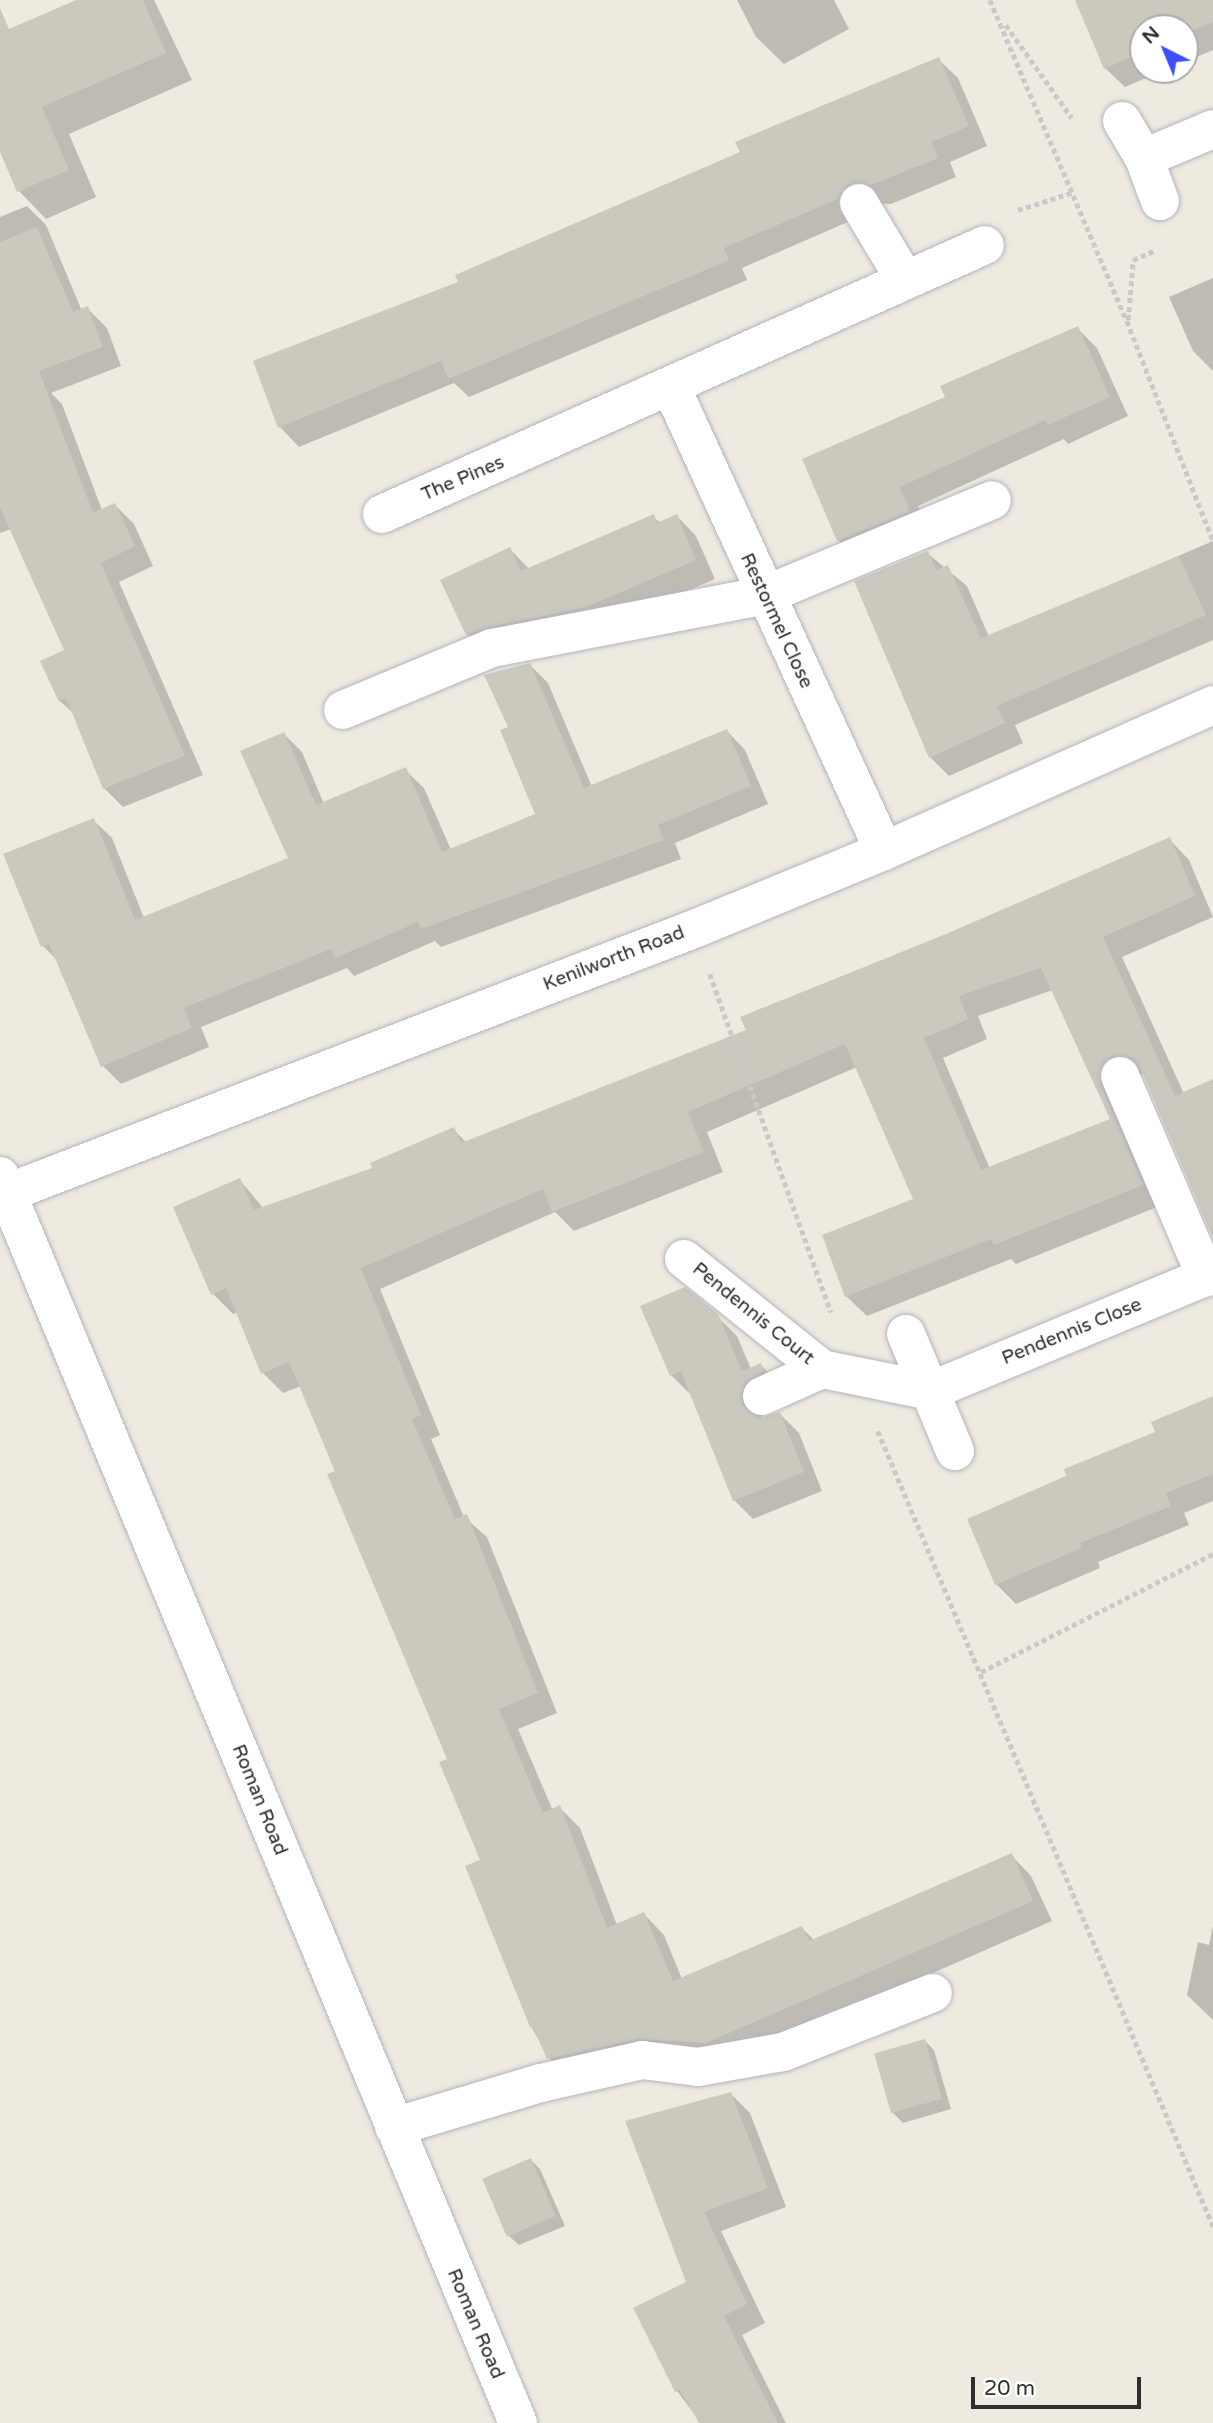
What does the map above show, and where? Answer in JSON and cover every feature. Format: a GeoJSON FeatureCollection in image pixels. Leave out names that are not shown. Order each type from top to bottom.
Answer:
{"type":"FeatureCollection","features":[{"type":"Feature","properties":{"kind":"street"},"geometry":{"type":"LineString","coordinates":[[1122,121],[1144,158],[1160,201]]}},
{"type":"Feature","properties":{"kind":"street"},"geometry":{"type":"LineString","coordinates":[[1144,158],[1213,130]]}},
{"type":"Feature","properties":{"kind":"street"},"geometry":{"type":"LineString","coordinates":[[859,203],[905,280]]}},
{"type":"Feature","properties":{"kind":"street"},"geometry":{"type":"LineString","coordinates":[[672,389],[985,245]]}},
{"type":"Feature","properties":{"kind":"street","name":"The Pines"},"geometry":{"type":"LineString","coordinates":[[382,514],[672,389]]}},
{"type":"Feature","properties":{"kind":"street","name":"Restormel Close"},"geometry":{"type":"LineString","coordinates":[[672,389],[763,596],[884,851]]}},
{"type":"Feature","properties":{"kind":"street"},"geometry":{"type":"LineString","coordinates":[[343,710],[492,648],[763,596],[992,499]]}},
{"type":"Feature","properties":{"kind":"street","name":"Kenilworth Road"},"geometry":{"type":"LineString","coordinates":[[3,1184],[694,929],[884,851],[1213,705]]}},
{"type":"Feature","properties":{"kind":"street"},"geometry":{"type":"LineString","coordinates":[[1120,1076],[1210,1275]]}},
{"type":"Feature","properties":{"kind":"street","name":"Roman Road"},"geometry":{"type":"LineString","coordinates":[[3,1184],[518,2423]]}},
{"type":"Feature","properties":{"kind":"street","name":"Pendennis Court"},"geometry":{"type":"LineString","coordinates":[[684,1259],[837,1371],[930,1391]]}},
{"type":"Feature","properties":{"kind":"street","name":"Pendennis Close"},"geometry":{"type":"LineString","coordinates":[[930,1391],[1210,1275]]}},
{"type":"Feature","properties":{"kind":"street"},"geometry":{"type":"LineString","coordinates":[[906,1334],[955,1451]]}},
{"type":"Feature","properties":{"kind":"street","name":"Pendennis Court"},"geometry":{"type":"LineString","coordinates":[[762,1396],[837,1371]]}},
{"type":"Feature","properties":{"kind":"street"},"geometry":{"type":"LineString","coordinates":[[394,2127],[541,2083],[642,2060],[698,2067],[783,2052],[933,1993]]}},
{"type":"Feature","properties":{"kind":"path"},"geometry":{"type":"LineString","coordinates":[[990,0],[1076,124],[1105,109],[1122,121]]}},
{"type":"Feature","properties":{"kind":"path"},"geometry":{"type":"LineString","coordinates":[[1000,15],[1128,321],[1213,540]]}},
{"type":"Feature","properties":{"kind":"path"},"geometry":{"type":"LineString","coordinates":[[1128,321],[1133,260],[1179,239],[1160,201]]}},
{"type":"Feature","properties":{"kind":"path"},"geometry":{"type":"LineString","coordinates":[[694,929],[837,1371],[981,1672],[1213,2226]]}},
{"type":"Feature","properties":{"kind":"path"},"geometry":{"type":"LineString","coordinates":[[981,1672],[1213,1554]]}},
{"type":"Feature","properties":{"kind":"building"},"geometry":{"type":"Polygon","coordinates":[[[76,0],[143,0],[166,53],[42,107],[69,170],[17,192],[0,152],[0,8],[9,29],[76,0]]]}},
{"type":"Feature","properties":{"kind":"building"},"geometry":{"type":"Polygon","coordinates":[[[1075,0],[1213,0],[1213,22],[1199,28],[1199,14],[1129,14],[1129,58],[1104,69],[1075,0]]]}},
{"type":"Feature","properties":{"kind":"building"},"geometry":{"type":"Polygon","coordinates":[[[939,57],[969,126],[932,142],[938,158],[871,185],[848,184],[838,199],[724,248],[729,260],[448,379],[441,361],[278,428],[253,361],[458,282],[455,275],[740,152],[735,142],[939,57]]]}},
{"type":"Feature","properties":{"kind":"building"},"geometry":{"type":"Polygon","coordinates":[[[37,227],[73,312],[88,306],[103,347],[39,371],[93,513],[115,503],[135,546],[101,563],[185,756],[103,789],[66,698],[59,702],[40,661],[64,650],[0,508],[0,242],[37,227]]]}},
{"type":"Feature","properties":{"kind":"building"},"geometry":{"type":"Polygon","coordinates":[[[1078,326],[1110,397],[1048,425],[1045,420],[900,487],[910,511],[837,541],[802,459],[945,397],[940,386],[1078,326]]]}},
{"type":"Feature","properties":{"kind":"building"},"geometry":{"type":"Polygon","coordinates":[[[654,514],[657,523],[677,514],[696,560],[584,608],[488,627],[466,635],[440,580],[510,547],[521,571],[654,514]]]}},
{"type":"Feature","properties":{"kind":"building"},"geometry":{"type":"Polygon","coordinates":[[[928,551],[936,570],[948,565],[981,638],[1179,556],[1206,615],[997,706],[1005,723],[929,758],[854,581],[928,551]]]}},
{"type":"Feature","properties":{"kind":"building"},"geometry":{"type":"Polygon","coordinates":[[[530,663],[584,788],[727,729],[751,786],[658,825],[664,840],[421,929],[418,922],[335,958],[331,949],[184,1008],[192,1028],[101,1067],[49,944],[41,947],[3,854],[94,818],[135,920],[288,858],[240,751],[284,732],[316,805],[406,767],[442,852],[535,814],[500,730],[508,727],[484,675],[530,663]]]}},
{"type":"Feature","properties":{"kind":"building"},"geometry":{"type":"Polygon","coordinates":[[[1170,837],[1195,896],[1103,937],[1175,1096],[1213,1079],[1213,1238],[1140,1067],[1133,1058],[1112,1056],[1102,1063],[1100,1084],[1143,1185],[994,1245],[991,1239],[845,1297],[822,1235],[913,1199],[845,1044],[688,1112],[704,1152],[552,1212],[543,1189],[361,1268],[421,1415],[412,1419],[455,1519],[467,1514],[538,1693],[499,1709],[543,1813],[560,1805],[607,1928],[644,1912],[673,1981],[802,1926],[809,1941],[1012,1853],[1033,1901],[706,2043],[638,2039],[547,2059],[533,2026],[530,2027],[465,1866],[480,1860],[439,1762],[447,1759],[327,1474],[335,1471],[289,1362],[261,1374],[226,1288],[211,1295],[173,1207],[240,1178],[254,1210],[372,1168],[370,1163],[454,1127],[461,1143],[746,1030],[740,1017],[946,934],[1170,837]],[[1041,968],[959,996],[968,1019],[924,1038],[981,1170],[1110,1119],[1041,968]]]}},
{"type":"Feature","properties":{"kind":"building"},"geometry":{"type":"Polygon","coordinates":[[[685,1287],[718,1314],[742,1371],[761,1363],[764,1371],[744,1384],[742,1404],[759,1418],[780,1412],[804,1472],[733,1501],[681,1371],[670,1376],[640,1306],[685,1287]]]}},
{"type":"Feature","properties":{"kind":"building"},"geometry":{"type":"Polygon","coordinates":[[[1213,1396],[1213,1474],[1166,1493],[1171,1506],[1080,1543],[1082,1548],[995,1585],[967,1519],[1066,1476],[1064,1469],[1155,1432],[1151,1422],[1213,1396]]]}},
{"type":"Feature","properties":{"kind":"building"},"geometry":{"type":"Polygon","coordinates":[[[925,2039],[942,2099],[891,2113],[874,2054],[925,2039]]]}},
{"type":"Feature","properties":{"kind":"building"},"geometry":{"type":"Polygon","coordinates":[[[731,2092],[768,2188],[704,2212],[747,2304],[724,2316],[778,2423],[699,2423],[680,2390],[675,2392],[633,2308],[686,2282],[625,2121],[731,2092]]]}},
{"type":"Feature","properties":{"kind":"building"},"geometry":{"type":"Polygon","coordinates":[[[531,2158],[556,2216],[507,2237],[482,2179],[531,2158]]]}}]}
